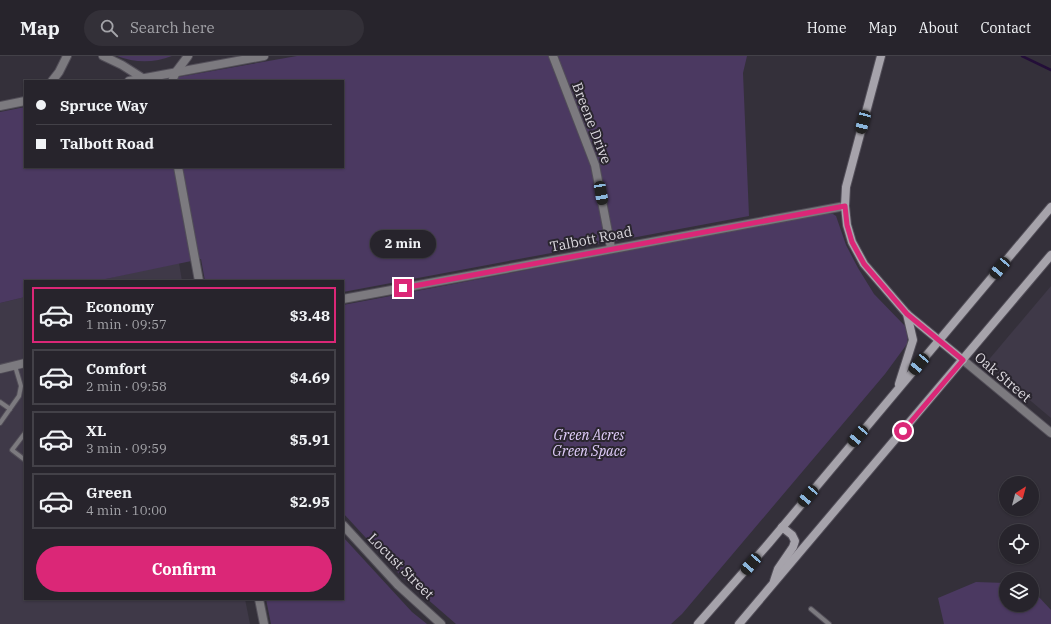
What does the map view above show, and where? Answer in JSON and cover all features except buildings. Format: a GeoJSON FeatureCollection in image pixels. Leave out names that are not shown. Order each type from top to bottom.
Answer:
{"type":"FeatureCollection","features":[{"type":"Feature","properties":{"kind":"street"},"geometry":{"type":"LineString","coordinates":[[53,80],[59,72],[67,56]]}},
{"type":"Feature","properties":{"kind":"street"},"geometry":{"type":"LineString","coordinates":[[103,56],[122,65],[144,80],[160,75],[264,56]]}},
{"type":"Feature","properties":{"kind":"street"},"geometry":{"type":"LineString","coordinates":[[172,80],[176,72],[188,56]]}},
{"type":"Feature","properties":{"kind":"street","name":"Breene Drive"},"geometry":{"type":"LineString","coordinates":[[553,56],[588,144],[595,166],[611,248]]}},
{"type":"Feature","properties":{"kind":"street","name":"Oak Street"},"geometry":{"type":"LineString","coordinates":[[881,56],[849,175],[845,206],[847,225],[852,242],[864,264],[907,314],[1051,433]]}},
{"type":"Feature","properties":{"kind":"street"},"geometry":{"type":"LineString","coordinates":[[0,106],[24,101]]}},
{"type":"Feature","properties":{"kind":"street"},"geometry":{"type":"LineString","coordinates":[[178,168],[199,280]]}},
{"type":"Feature","properties":{"kind":"street","name":"Talbott Road"},"geometry":{"type":"LineString","coordinates":[[344,299],[611,248],[845,206]]}},
{"type":"Feature","properties":{"kind":"street"},"geometry":{"type":"LineString","coordinates":[[698,624],[782,527],[1051,208]]}},
{"type":"Feature","properties":{"kind":"street"},"geometry":{"type":"LineString","coordinates":[[739,624],[1051,255]]}},
{"type":"Feature","properties":{"kind":"street"},"geometry":{"type":"LineString","coordinates":[[898,388],[913,340],[907,314]]}},
{"type":"Feature","properties":{"kind":"street"},"geometry":{"type":"LineString","coordinates":[[0,369],[24,364]]}},
{"type":"Feature","properties":{"kind":"street","name":"Locust Street"},"geometry":{"type":"LineString","coordinates":[[344,526],[398,584],[442,624]]}},
{"type":"Feature","properties":{"kind":"street"},"geometry":{"type":"LineString","coordinates":[[772,586],[778,569],[793,547],[794,541],[792,535],[782,527]]}},
{"type":"Feature","properties":{"kind":"street"},"geometry":{"type":"LineString","coordinates":[[259,600],[264,624]]}},
{"type":"Feature","properties":{"kind":"lane"},"geometry":{"type":"LineString","coordinates":[[0,423],[19,396],[21,386],[15,366]]}},
{"type":"Feature","properties":{"kind":"lane"},"geometry":{"type":"LineString","coordinates":[[0,402],[10,409]]}},
{"type":"Feature","properties":{"kind":"lane"},"geometry":{"type":"LineString","coordinates":[[24,434],[12,450],[24,459]]}},
{"type":"Feature","properties":{"kind":"lane"},"geometry":{"type":"LineString","coordinates":[[811,609],[829,624]]}},
{"type":"Feature","properties":{"kind":"shaded area"},"geometry":{"type":"Polygon","coordinates":[[[179,263],[182,280],[100,280],[179,263]]]}},
{"type":"Feature","properties":{"kind":"shaded area"},"geometry":{"type":"Polygon","coordinates":[[[1051,286],[1051,418],[986,363],[1051,286]]]}},
{"type":"Feature","properties":{"kind":"shaded area"},"geometry":{"type":"Polygon","coordinates":[[[24,297],[24,600],[245,600],[250,624],[0,624],[0,303],[24,297]]]}},
{"type":"Feature","properties":{"kind":"green space"},"geometry":{"type":"Polygon","coordinates":[[[117,56],[172,56],[158,60],[138,61],[117,56]]]}},
{"type":"Feature","properties":{"kind":"green space"},"geometry":{"type":"Polygon","coordinates":[[[297,56],[747,56],[743,73],[749,216],[344,292],[344,280],[205,280],[201,259],[101,280],[24,280],[24,297],[0,303],[0,112],[24,107],[24,168],[344,168],[344,80],[162,80],[297,56]]]}},
{"type":"Feature","properties":{"kind":"green space","name":"Green Acres Green Space"},"geometry":{"type":"Polygon","coordinates":[[[825,214],[833,214],[836,216],[846,245],[874,294],[906,327],[908,335],[907,344],[885,374],[682,614],[671,624],[456,624],[402,577],[344,514],[344,305],[825,214]]]}},
{"type":"Feature","properties":{"kind":"green space"},"geometry":{"type":"Polygon","coordinates":[[[344,538],[412,612],[427,624],[271,624],[266,600],[344,600],[344,538]]]}},
{"type":"Feature","properties":{"kind":"green space"},"geometry":{"type":"Polygon","coordinates":[[[976,582],[999,583],[999,612],[1039,612],[1039,597],[1051,610],[1051,624],[944,624],[938,598],[976,582]]]}},
{"type":"Feature","properties":{"kind":"waterway"},"geometry":{"type":"LineString","coordinates":[[1022,56],[1051,70]]}},
{"type":"Feature","properties":{"kind":"route"},"geometry":{"type":"LineString","coordinates":[[403,288],[611,248],[845,206],[847,225],[852,242],[864,264],[907,314],[963,360],[903,431]]}}]}
